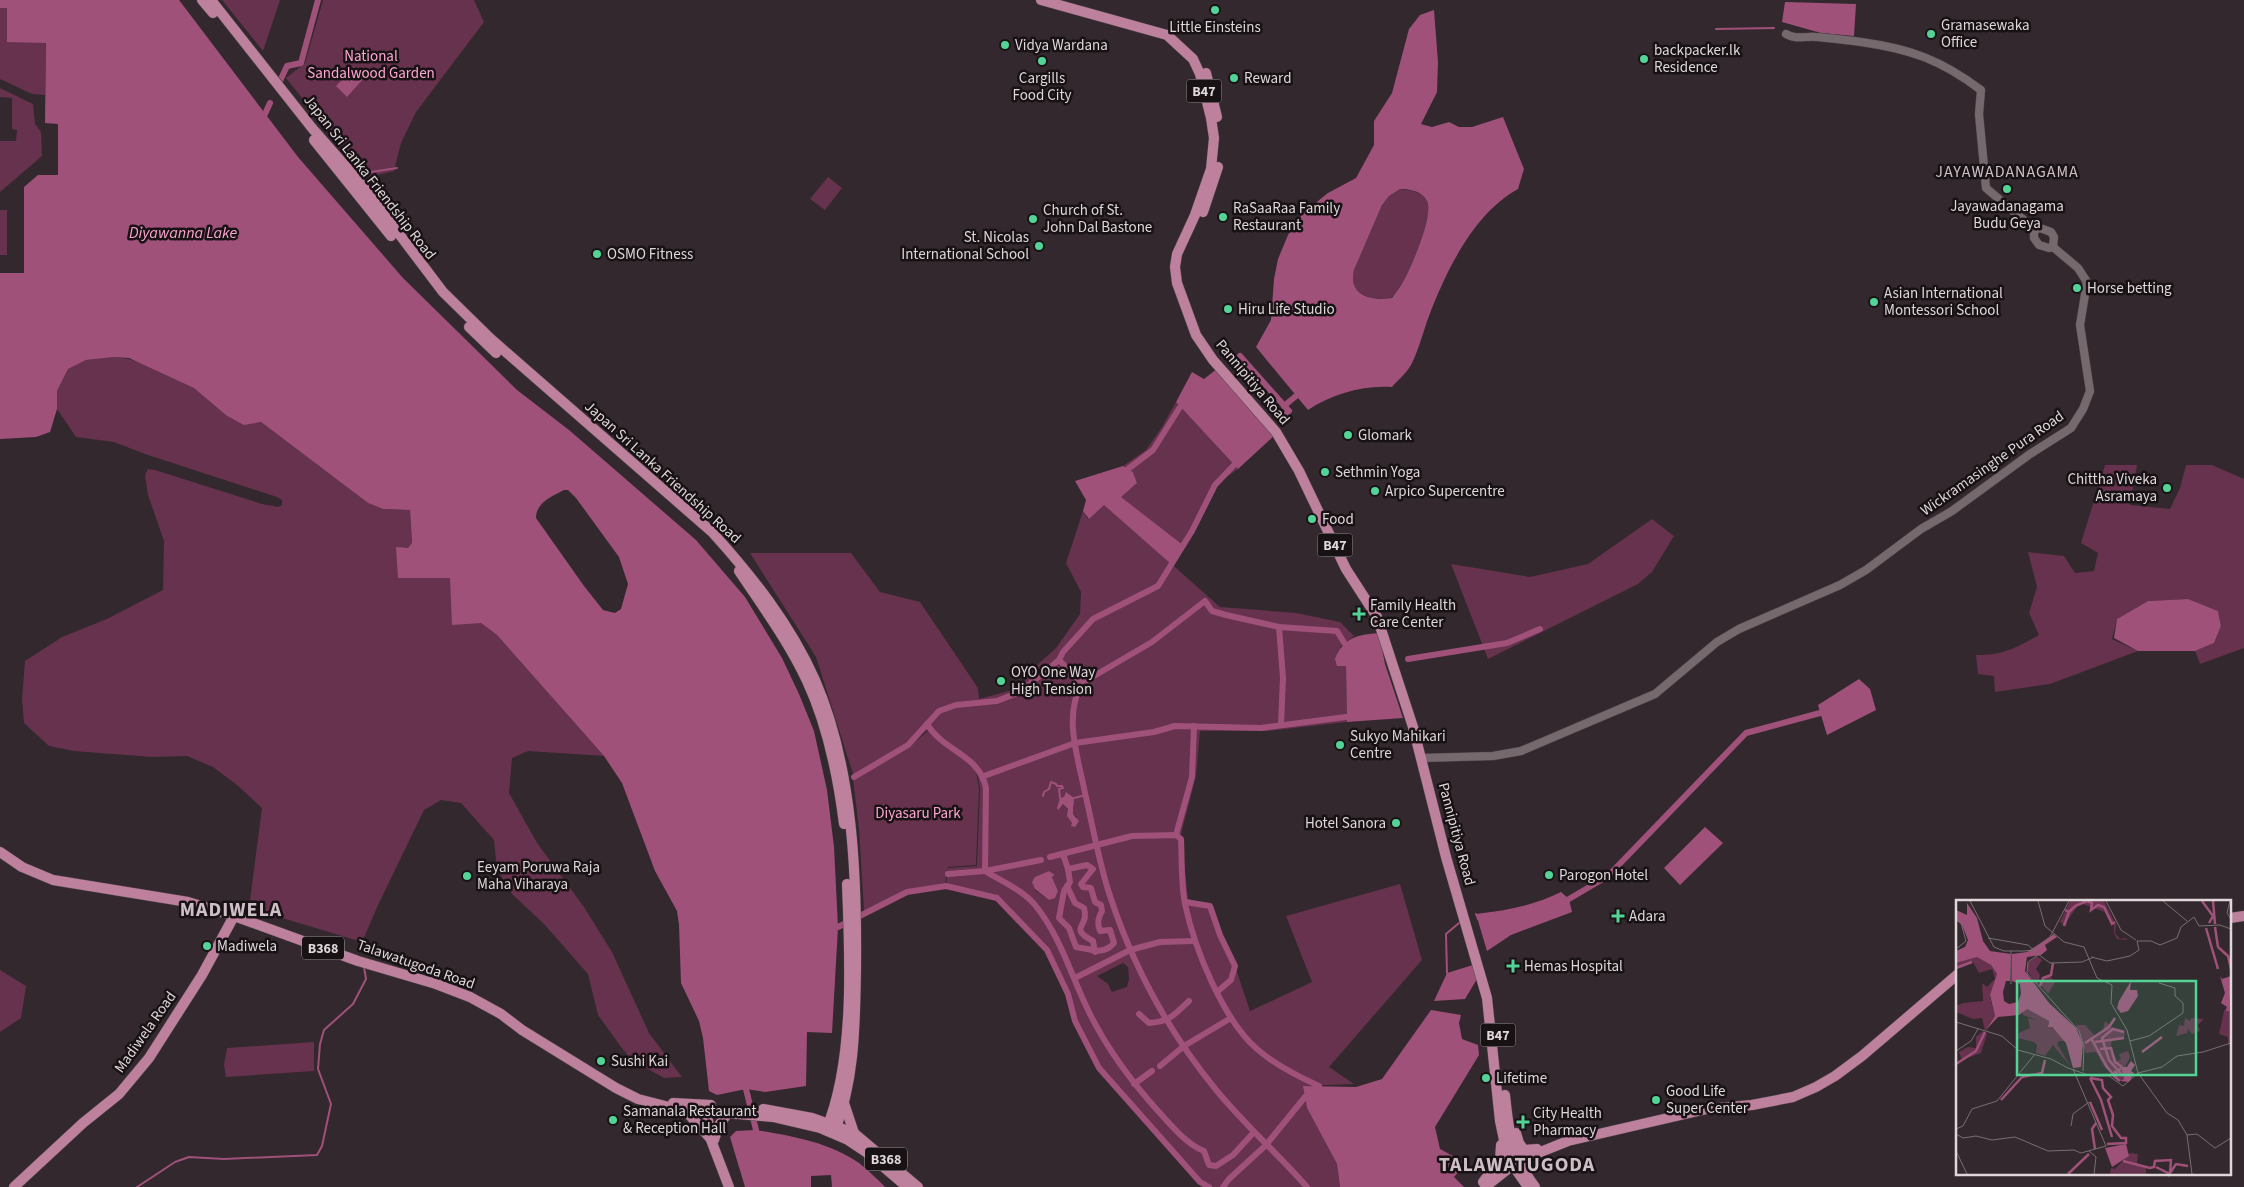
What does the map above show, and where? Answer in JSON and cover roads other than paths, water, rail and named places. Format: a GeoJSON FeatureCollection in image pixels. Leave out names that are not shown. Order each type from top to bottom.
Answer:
{"type":"FeatureCollection","features":[{"type":"Feature","properties":{"kind":"main road","name":"Japan Sri Lanka Friendship Road"},"geometry":{"type":"LineString","coordinates":[[202,0],[404,253],[482,341],[707,536],[736,567],[779,628],[808,682],[829,744],[835,765],[841,803],[851,908]]}},
{"type":"Feature","properties":{"kind":"main road","name":"Japan Sri Lanka Friendship Road"},"geometry":{"type":"LineString","coordinates":[[211,0],[312,128],[362,185],[443,292],[498,346],[712,532],[743,566],[775,608],[815,680],[843,767],[849,803],[852,928],[847,1034],[840,1104],[832,1128]]}},
{"type":"Feature","properties":{"kind":"main road","name":"Pannipitiya Road"},"geometry":{"type":"LineString","coordinates":[[1041,0],[1157,30],[1167,35],[1193,59],[1202,83],[1214,138],[1211,169],[1195,215],[1177,254],[1175,267],[1177,283],[1196,335],[1213,360],[1276,432],[1299,472],[1346,568],[1377,617],[1424,757],[1487,998],[1501,1126],[1507,1154],[1536,1187]]}},
{"type":"Feature","properties":{"kind":"main road","name":"Pannipitiya Road"},"geometry":{"type":"LineString","coordinates":[[1067,0],[1170,29],[1187,43],[1198,57],[1206,72],[1214,100],[1220,138],[1218,170],[1201,218],[1184,256],[1182,267],[1184,281],[1202,332],[1218,356],[1281,428],[1305,469],[1352,565],[1384,619],[1493,996],[1506,1109],[1515,1163],[1528,1187]]}},
{"type":"Feature","properties":{"kind":"main road","name":"Talawatugoda Road"},"geometry":{"type":"LineString","coordinates":[[0,852],[22,867],[65,883],[169,898],[234,916],[358,961],[436,984],[470,997],[501,1014],[522,1030],[616,1088],[638,1099],[684,1110],[709,1108],[812,1118],[832,1128],[866,1152],[907,1187]]}},
{"type":"Feature","properties":{"kind":"main road","name":"Madiwela Road"},"geometry":{"type":"LineString","coordinates":[[14,1187],[83,1123],[119,1094],[149,1058],[202,975],[234,916]]}},
{"type":"Feature","properties":{"kind":"main road"},"geometry":{"type":"LineString","coordinates":[[1506,1109],[1518,1144],[1524,1150],[1532,1151],[1707,1109],[1752,1105],[1793,1097],[1816,1087],[1845,1069],[1956,976]]}},
{"type":"Feature","properties":{"kind":"main road","name":"Talawatugoda Road"},"geometry":{"type":"LineString","coordinates":[[662,1104],[686,1103],[728,1113],[743,1111]]}},
{"type":"Feature","properties":{"kind":"main road"},"geometry":{"type":"LineString","coordinates":[[812,1118],[840,1104],[854,1133]]}},
{"type":"Feature","properties":{"kind":"main road"},"geometry":{"type":"LineString","coordinates":[[709,1108],[715,1152],[729,1187]]}},
{"type":"Feature","properties":{"kind":"main road"},"geometry":{"type":"LineString","coordinates":[[684,1110],[712,1140]]}},
{"type":"Feature","properties":{"kind":"main road"},"geometry":{"type":"LineString","coordinates":[[712,1140],[719,1125],[728,1113]]}},
{"type":"Feature","properties":{"kind":"main road","name":"Talawatugoda Road"},"geometry":{"type":"LineString","coordinates":[[774,1114],[854,1133],[918,1187]]}},
{"type":"Feature","properties":{"kind":"main road"},"geometry":{"type":"LineString","coordinates":[[1480,1187],[1501,1159],[1501,1126]]}},
{"type":"Feature","properties":{"kind":"main road"},"geometry":{"type":"LineString","coordinates":[[1485,1187],[1515,1163],[1556,1146]]}},
{"type":"Feature","properties":{"kind":"main road"},"geometry":{"type":"LineString","coordinates":[[1536,1187],[1529,1164],[1556,1146]]}},
{"type":"Feature","properties":{"kind":"main road"},"geometry":{"type":"LineString","coordinates":[[1490,1187],[1500,1178],[1509,1176],[1521,1187]]}},
{"type":"Feature","properties":{"kind":"street","name":"Wickramasinghe Pura Road"},"geometry":{"type":"LineString","coordinates":[[1424,757],[1493,756],[1521,751],[1655,694],[1705,650],[1739,629],[1840,585],[1866,570],[1915,533],[1952,511],[2030,454],[2071,428],[2082,409],[2090,390],[2080,325],[2087,282],[2078,268],[2053,247],[2048,248],[2039,245],[2034,238],[2034,230],[1986,188],[1979,114],[1980,90],[1952,70],[1917,54],[1861,42],[1814,36],[1795,38],[1786,34]]}},
{"type":"Feature","properties":{"kind":"street"},"geometry":{"type":"LineString","coordinates":[[2034,230],[2040,228],[2051,232],[2054,237],[2053,247]]}},
{"type":"Feature","properties":{"kind":"water","name":"Diyawanna Lake"},"geometry":{"type":"Polygon","coordinates":[[[0,0],[179,0],[298,157],[403,278],[517,390],[569,430],[696,540],[745,597],[782,658],[799,694],[814,731],[827,790],[834,847],[838,927],[832,1033],[807,1032],[806,1086],[765,1092],[746,1089],[717,1095],[709,1091],[703,1038],[699,1021],[681,983],[677,911],[655,871],[622,783],[604,756],[497,635],[481,623],[452,625],[450,578],[398,578],[396,547],[408,548],[412,543],[410,510],[383,509],[368,503],[261,422],[244,425],[227,416],[194,388],[129,358],[114,357],[86,360],[68,369],[57,391],[57,409],[50,432],[36,437],[0,439],[0,273],[24,273],[24,187],[38,175],[58,175],[58,124],[45,123],[46,43],[7,42],[7,8],[0,8],[0,0]],[[564,490],[546,500],[539,508],[536,518],[603,610],[615,613],[621,609],[628,584],[619,557],[576,498],[568,490],[564,490]]]}},
{"type":"Feature","properties":{"kind":"water"},"geometry":{"type":"Polygon","coordinates":[[[1785,2],[1856,4],[1854,36],[1821,33],[1782,22],[1785,2]]]}},
{"type":"Feature","properties":{"kind":"water"},"geometry":{"type":"Polygon","coordinates":[[[1434,10],[1438,62],[1437,92],[1421,124],[1432,127],[1449,122],[1459,127],[1472,127],[1503,117],[1524,169],[1518,189],[1488,213],[1475,228],[1453,262],[1429,316],[1414,358],[1405,373],[1392,387],[1359,389],[1337,395],[1308,410],[1256,347],[1271,320],[1274,279],[1278,259],[1288,235],[1303,213],[1328,193],[1356,178],[1374,145],[1374,121],[1392,93],[1409,29],[1420,15],[1434,10]],[[1400,189],[1389,196],[1382,205],[1354,270],[1354,286],[1363,295],[1376,299],[1392,298],[1407,275],[1425,229],[1427,201],[1419,193],[1400,189]]]}},
{"type":"Feature","properties":{"kind":"water"},"geometry":{"type":"Polygon","coordinates":[[[354,67],[364,78],[347,97],[336,86],[354,67]]]}},
{"type":"Feature","properties":{"kind":"water"},"geometry":{"type":"Polygon","coordinates":[[[1218,368],[1276,434],[1238,469],[1176,402],[1192,372],[1204,379],[1218,368]]]}},
{"type":"Feature","properties":{"kind":"water"},"geometry":{"type":"Polygon","coordinates":[[[1123,466],[1133,472],[1137,483],[1121,497],[1183,545],[1171,564],[1104,505],[1089,519],[1083,511],[1086,500],[1075,481],[1123,466]]]}},
{"type":"Feature","properties":{"kind":"water"},"geometry":{"type":"Polygon","coordinates":[[[2188,599],[2218,611],[2221,626],[2214,643],[2195,651],[2138,651],[2114,638],[2117,619],[2148,601],[2188,599]]]}},
{"type":"Feature","properties":{"kind":"water"},"geometry":{"type":"Polygon","coordinates":[[[1379,633],[1385,664],[1403,718],[1347,722],[1346,666],[1337,666],[1335,659],[1343,646],[1352,638],[1379,633]]]}},
{"type":"Feature","properties":{"kind":"water"},"geometry":{"type":"Polygon","coordinates":[[[1859,679],[1870,689],[1876,710],[1827,735],[1818,705],[1859,679]]]}},
{"type":"Feature","properties":{"kind":"water"},"geometry":{"type":"Polygon","coordinates":[[[1066,792],[1074,798],[1073,814],[1079,821],[1075,827],[1071,826],[1072,823],[1067,816],[1068,809],[1063,804],[1058,810],[1057,808],[1060,798],[1064,797],[1066,792]]]}},
{"type":"Feature","properties":{"kind":"water"},"geometry":{"type":"Polygon","coordinates":[[[1705,827],[1723,843],[1680,885],[1664,868],[1705,827]]]}},
{"type":"Feature","properties":{"kind":"water"},"geometry":{"type":"Polygon","coordinates":[[[1049,871],[1055,875],[1052,877],[1058,891],[1055,898],[1049,900],[1035,889],[1032,882],[1035,877],[1049,871]]]}},
{"type":"Feature","properties":{"kind":"water"},"geometry":{"type":"Polygon","coordinates":[[[1561,892],[1569,899],[1572,912],[1511,935],[1487,951],[1476,914],[1520,907],[1561,892]]]}},
{"type":"Feature","properties":{"kind":"water"},"geometry":{"type":"Polygon","coordinates":[[[1473,965],[1477,979],[1465,999],[1434,1001],[1447,973],[1473,965]]]}},
{"type":"Feature","properties":{"kind":"water"},"geometry":{"type":"Polygon","coordinates":[[[1431,1010],[1461,1015],[1459,1023],[1462,1039],[1478,1045],[1479,1055],[1435,1127],[1440,1149],[1466,1163],[1454,1177],[1464,1187],[1340,1187],[1337,1164],[1307,1108],[1303,1086],[1356,1087],[1382,1079],[1431,1010]]]}},
{"type":"Feature","properties":{"kind":"water"},"geometry":{"type":"Polygon","coordinates":[[[756,1130],[809,1141],[835,1150],[859,1163],[885,1187],[832,1187],[831,1175],[811,1176],[811,1187],[745,1187],[730,1137],[736,1131],[756,1130]]]}},
{"type":"Feature","properties":{"kind":"waterway"},"geometry":{"type":"LineString","coordinates":[[280,81],[287,66],[301,63],[318,0]]}},
{"type":"Feature","properties":{"kind":"waterway"},"geometry":{"type":"LineString","coordinates":[[1716,29],[1774,28]]}},
{"type":"Feature","properties":{"kind":"waterway"},"geometry":{"type":"LineString","coordinates":[[265,114],[270,103]]}},
{"type":"Feature","properties":{"kind":"waterway"},"geometry":{"type":"LineString","coordinates":[[365,173],[397,168]]}},
{"type":"Feature","properties":{"kind":"waterway"},"geometry":{"type":"LineString","coordinates":[[1240,356],[1289,411],[1282,418]]}},
{"type":"Feature","properties":{"kind":"waterway"},"geometry":{"type":"LineString","coordinates":[[1284,406],[1296,396]]}},
{"type":"Feature","properties":{"kind":"waterway"},"geometry":{"type":"LineString","coordinates":[[1128,469],[1153,450],[1180,407]]}},
{"type":"Feature","properties":{"kind":"waterway"},"geometry":{"type":"LineString","coordinates":[[854,777],[908,745],[939,711],[956,705],[997,701],[1020,692],[1059,660],[1063,652],[1093,619],[1158,586],[1192,531],[1215,485],[1235,464]]}},
{"type":"Feature","properties":{"kind":"waterway"},"geometry":{"type":"LineString","coordinates":[[1307,1187],[1217,1091],[1184,1046],[1154,998],[1130,948],[1110,896],[1096,845],[1076,751],[1073,709],[1082,683],[1152,642],[1205,601],[1212,611],[1226,615],[1279,627],[1337,631],[1345,644]]}},
{"type":"Feature","properties":{"kind":"waterway"},"geometry":{"type":"LineString","coordinates":[[1279,627],[1283,678],[1281,725]]}},
{"type":"Feature","properties":{"kind":"waterway"},"geometry":{"type":"LineString","coordinates":[[1408,659],[1507,643],[1540,629]]}},
{"type":"Feature","properties":{"kind":"waterway"},"geometry":{"type":"LineString","coordinates":[[1059,660],[1082,683]]}},
{"type":"Feature","properties":{"kind":"waterway"},"geometry":{"type":"LineString","coordinates":[[1569,899],[1608,876],[1746,733],[1820,713]]}},
{"type":"Feature","properties":{"kind":"waterway"},"geometry":{"type":"LineString","coordinates":[[984,776],[1075,743],[1154,732],[1175,726],[1261,728],[1346,717]]}},
{"type":"Feature","properties":{"kind":"waterway"},"geometry":{"type":"LineString","coordinates":[[927,724],[942,741],[969,760],[982,777],[986,788],[985,871],[1024,895],[1044,917],[1059,943],[1096,1026],[1138,1088],[1179,1134],[1191,1144],[1204,1151],[1209,1165],[1216,1166],[1233,1155],[1254,1132]]}},
{"type":"Feature","properties":{"kind":"waterway"},"geometry":{"type":"LineString","coordinates":[[1176,835],[1192,777],[1194,726]]}},
{"type":"Feature","properties":{"kind":"waterway"},"geometry":{"type":"LineString","coordinates":[[1043,796],[1044,792],[1049,789],[1051,782],[1057,786],[1062,786],[1063,788],[1059,789],[1060,798]]}},
{"type":"Feature","properties":{"kind":"waterway"},"geometry":{"type":"LineString","coordinates":[[1074,798],[1086,795]]}},
{"type":"Feature","properties":{"kind":"waterway"},"geometry":{"type":"LineString","coordinates":[[1050,857],[1132,836],[1176,835],[1181,839],[1183,888],[1189,921],[1203,961],[1222,1002],[1233,1020],[1257,1049],[1286,1070],[1319,1086]]}},
{"type":"Feature","properties":{"kind":"waterway"},"geometry":{"type":"LineString","coordinates":[[1063,854],[1070,882],[1064,891],[1059,918],[1069,928],[1076,947],[1096,951],[1110,947],[1114,943],[1110,930],[1100,931],[1098,923],[1102,911],[1101,905],[1095,902],[1091,888],[1083,887],[1081,884],[1093,869],[1087,865],[1068,869]]}},
{"type":"Feature","properties":{"kind":"waterway"},"geometry":{"type":"LineString","coordinates":[[948,874],[985,871],[1041,860]]}},
{"type":"Feature","properties":{"kind":"waterway"},"geometry":{"type":"LineString","coordinates":[[838,927],[907,892],[946,886],[997,898],[1047,950],[1068,994],[1075,1021],[1099,1068],[1200,1182],[1209,1187]]}},
{"type":"Feature","properties":{"kind":"waterway"},"geometry":{"type":"LineString","coordinates":[[1067,886],[1075,903],[1084,908],[1085,915],[1080,930],[1081,933],[1093,941],[1095,952]]}},
{"type":"Feature","properties":{"kind":"waterway"},"geometry":{"type":"LineString","coordinates":[[1185,902],[1210,906],[1220,935],[1235,966],[1231,980],[1218,991]]}},
{"type":"Feature","properties":{"kind":"waterway"},"geometry":{"type":"LineString","coordinates":[[1476,914],[1478,919]]}},
{"type":"Feature","properties":{"kind":"waterway"},"geometry":{"type":"LineString","coordinates":[[1447,973],[1446,934],[1459,923]]}},
{"type":"Feature","properties":{"kind":"waterway"},"geometry":{"type":"LineString","coordinates":[[1075,978],[1130,950],[1160,942],[1194,941]]}},
{"type":"Feature","properties":{"kind":"waterway"},"geometry":{"type":"LineString","coordinates":[[362,942],[362,951]]}},
{"type":"Feature","properties":{"kind":"waterway"},"geometry":{"type":"LineString","coordinates":[[137,1187],[175,1162],[189,1157],[224,1159],[317,1155],[322,1146],[331,1104],[318,1069],[320,1044],[324,1030],[353,1004],[366,979],[364,967]]}},
{"type":"Feature","properties":{"kind":"waterway"},"geometry":{"type":"LineString","coordinates":[[1139,1014],[1149,1023],[1162,1021],[1172,1017],[1189,1001]]}},
{"type":"Feature","properties":{"kind":"waterway"},"geometry":{"type":"LineString","coordinates":[[1160,1066],[1184,1046],[1231,1018]]}},
{"type":"Feature","properties":{"kind":"waterway"},"geometry":{"type":"LineString","coordinates":[[1134,1084],[1152,1071]]}},
{"type":"Feature","properties":{"kind":"waterway"},"geometry":{"type":"LineString","coordinates":[[746,1089],[756,1130]]}},
{"type":"Feature","properties":{"kind":"waterway"},"geometry":{"type":"LineString","coordinates":[[1223,1187],[1229,1179],[1266,1145],[1305,1097]]}},
{"type":"Feature","properties":{"kind":"place","name":"Little Einsteins"},"geometry":{"type":"Point","coordinates":[1215,10]}},
{"type":"Feature","properties":{"kind":"place","name":"Gramasewaka Office"},"geometry":{"type":"Point","coordinates":[1931,34]}},
{"type":"Feature","properties":{"kind":"place","name":"Vidya Wardana"},"geometry":{"type":"Point","coordinates":[1005,45]}},
{"type":"Feature","properties":{"kind":"place","name":"backpacker.lk Residence"},"geometry":{"type":"Point","coordinates":[1644,59]}},
{"type":"Feature","properties":{"kind":"place","name":"Cargills Food City"},"geometry":{"type":"Point","coordinates":[1042,61]}},
{"type":"Feature","properties":{"kind":"place","name":"Reward"},"geometry":{"type":"Point","coordinates":[1234,78]}},
{"type":"Feature","properties":{"kind":"place","name":"Jayawadanagama Budu Geya"},"geometry":{"type":"Point","coordinates":[2007,189]}},
{"type":"Feature","properties":{"kind":"place","name":"RaSaaRaa Family Restaurant"},"geometry":{"type":"Point","coordinates":[1223,217]}},
{"type":"Feature","properties":{"kind":"place","name":"Church of St. John Dal Bastone"},"geometry":{"type":"Point","coordinates":[1033,219]}},
{"type":"Feature","properties":{"kind":"place","name":"St. Nicolas International School"},"geometry":{"type":"Point","coordinates":[1039,246]}},
{"type":"Feature","properties":{"kind":"place","name":"OSMO Fitness"},"geometry":{"type":"Point","coordinates":[597,254]}},
{"type":"Feature","properties":{"kind":"place","name":"Horse betting"},"geometry":{"type":"Point","coordinates":[2077,288]}},
{"type":"Feature","properties":{"kind":"place","name":"Asian International Montessori School"},"geometry":{"type":"Point","coordinates":[1874,302]}},
{"type":"Feature","properties":{"kind":"place","name":"Hiru Life Studio"},"geometry":{"type":"Point","coordinates":[1228,309]}},
{"type":"Feature","properties":{"kind":"place","name":"Glomark"},"geometry":{"type":"Point","coordinates":[1348,435]}},
{"type":"Feature","properties":{"kind":"place","name":"Sethmin Yoga"},"geometry":{"type":"Point","coordinates":[1325,472]}},
{"type":"Feature","properties":{"kind":"place","name":"Chittha Viveka Asramaya"},"geometry":{"type":"Point","coordinates":[2167,488]}},
{"type":"Feature","properties":{"kind":"place","name":"Arpico Supercentre"},"geometry":{"type":"Point","coordinates":[1375,491]}},
{"type":"Feature","properties":{"kind":"place","name":"Food"},"geometry":{"type":"Point","coordinates":[1312,519]}},
{"type":"Feature","properties":{"kind":"place","name":"Family Health Care Center"},"geometry":{"type":"Point","coordinates":[1359,614]}},
{"type":"Feature","properties":{"kind":"place","name":"OYO One Way High Tension"},"geometry":{"type":"Point","coordinates":[1001,681]}},
{"type":"Feature","properties":{"kind":"place","name":"Sukyo Mahikari Centre"},"geometry":{"type":"Point","coordinates":[1340,745]}},
{"type":"Feature","properties":{"kind":"place","name":"Hotel Sanora"},"geometry":{"type":"Point","coordinates":[1396,823]}},
{"type":"Feature","properties":{"kind":"place","name":"Parogon Hotel"},"geometry":{"type":"Point","coordinates":[1549,875]}},
{"type":"Feature","properties":{"kind":"place","name":"Eeyam Poruwa Raja Maha Viharaya"},"geometry":{"type":"Point","coordinates":[467,876]}},
{"type":"Feature","properties":{"kind":"place","name":"Adara"},"geometry":{"type":"Point","coordinates":[1618,916]}},
{"type":"Feature","properties":{"kind":"place","name":"Madiwela"},"geometry":{"type":"Point","coordinates":[207,946]}},
{"type":"Feature","properties":{"kind":"place","name":"Hemas Hospital"},"geometry":{"type":"Point","coordinates":[1513,966]}},
{"type":"Feature","properties":{"kind":"place","name":"Sushi Kai"},"geometry":{"type":"Point","coordinates":[601,1061]}},
{"type":"Feature","properties":{"kind":"place","name":"Lifetime"},"geometry":{"type":"Point","coordinates":[1486,1078]}},
{"type":"Feature","properties":{"kind":"place","name":"Good Life Super Center"},"geometry":{"type":"Point","coordinates":[1656,1100]}},
{"type":"Feature","properties":{"kind":"place","name":"Samanala Restaurant & Reception Hall"},"geometry":{"type":"Point","coordinates":[613,1120]}},
{"type":"Feature","properties":{"kind":"place","name":"City Health Pharmacy"},"geometry":{"type":"Point","coordinates":[1523,1122]}},
{"type":"Feature","properties":{"kind":"district","name":"JAYAWADANAGAMA"},"geometry":{"type":"Point","coordinates":[2007,171]}},
{"type":"Feature","properties":{"kind":"district","name":"MADIWELA"},"geometry":{"type":"Point","coordinates":[231,909]}},
{"type":"Feature","properties":{"kind":"district","name":"TALAWATUGODA"},"geometry":{"type":"Point","coordinates":[1517,1164]}},
{"type":"Feature","properties":{"kind":"park label","name":"National Sandalwood Garden"},"geometry":{"type":"Point","coordinates":[371,64]}},
{"type":"Feature","properties":{"kind":"park label","name":"Diyasaru Park"},"geometry":{"type":"Point","coordinates":[918,813]}}]}
